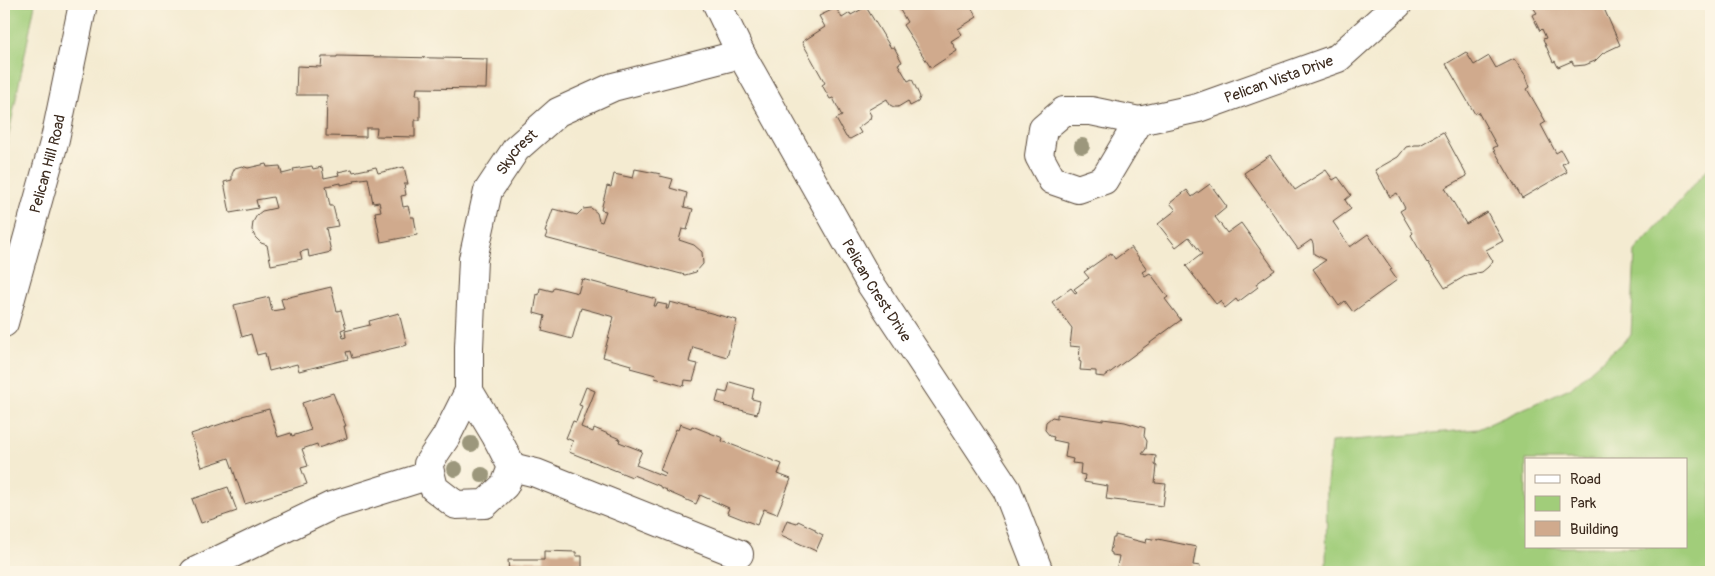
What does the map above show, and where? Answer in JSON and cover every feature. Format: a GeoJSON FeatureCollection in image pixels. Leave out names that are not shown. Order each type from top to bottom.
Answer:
{"type":"FeatureCollection","features":[{"type":"Feature","properties":{"kind":"street","name":"Pelican Hill Road"},"geometry":{"type":"LineString","coordinates":[[4,323],[55,139],[83,4]]}},
{"type":"Feature","properties":{"kind":"street","name":"Pelican Crest Drive"},"geometry":{"type":"LineString","coordinates":[[718,4],[741,54],[870,283],[1007,490],[1039,572]]}},
{"type":"Feature","properties":{"kind":"street","name":"Pelican Vista Drive"},"geometry":{"type":"LineString","coordinates":[[1139,121],[1198,108],[1338,58],[1398,4]]}},
{"type":"Feature","properties":{"kind":"street","name":"Skycrest"},"geometry":{"type":"LineString","coordinates":[[512,467],[470,391],[469,348],[473,259],[488,191],[516,149],[558,112],[613,87],[741,54]]}},
{"type":"Feature","properties":{"kind":"street","name":"Skycrest"},"geometry":{"type":"LineString","coordinates":[[430,475],[428,464],[446,437],[470,391]]}},
{"type":"Feature","properties":{"kind":"street"},"geometry":{"type":"LineString","coordinates":[[194,572],[331,506],[430,475],[434,488],[456,505],[485,504],[505,485],[512,467],[536,473],[739,554]]}},
{"type":"Feature","properties":{"kind":"green space"},"geometry":{"type":"Polygon","coordinates":[[[4,4],[35,4],[4,158],[4,4]]]}},
{"type":"Feature","properties":{"kind":"green space"},"geometry":{"type":"Polygon","coordinates":[[[1711,165],[1711,572],[1326,572],[1327,483],[1331,442],[1478,429],[1572,387],[1631,335],[1635,251],[1711,165]]]}},
{"type":"Feature","properties":{"kind":"building"},"geometry":{"type":"Polygon","coordinates":[[[889,4],[969,4],[977,17],[958,29],[962,34],[951,41],[957,51],[931,68],[903,25],[907,22],[897,5],[892,8],[889,4]]]}},
{"type":"Feature","properties":{"kind":"building"},"geometry":{"type":"Polygon","coordinates":[[[1531,4],[1602,4],[1620,45],[1585,65],[1574,66],[1572,61],[1558,67],[1555,61],[1553,62],[1543,39],[1546,38],[1542,29],[1540,31],[1532,15],[1537,13],[1531,4]]]}},
{"type":"Feature","properties":{"kind":"building"},"geometry":{"type":"Polygon","coordinates":[[[866,7],[891,48],[894,47],[902,62],[898,64],[908,81],[912,79],[920,97],[918,102],[910,106],[908,101],[898,107],[894,107],[890,105],[887,99],[868,110],[871,115],[870,119],[858,128],[861,133],[850,139],[846,137],[836,119],[842,116],[833,98],[830,99],[822,85],[825,83],[802,42],[825,27],[819,16],[836,8],[842,18],[866,7]]]}},
{"type":"Feature","properties":{"kind":"building"},"geometry":{"type":"Polygon","coordinates":[[[1466,52],[1474,65],[1489,56],[1496,68],[1514,59],[1526,76],[1530,87],[1527,89],[1546,122],[1541,125],[1556,153],[1561,150],[1567,161],[1562,164],[1567,172],[1522,198],[1493,148],[1497,146],[1478,112],[1475,114],[1446,64],[1466,52]]]}},
{"type":"Feature","properties":{"kind":"building"},"geometry":{"type":"Polygon","coordinates":[[[322,57],[487,59],[486,89],[417,88],[416,95],[420,95],[420,120],[415,120],[415,137],[376,136],[377,128],[366,128],[366,137],[326,136],[327,95],[296,95],[297,66],[321,67],[322,57]]]}},
{"type":"Feature","properties":{"kind":"building"},"geometry":{"type":"Polygon","coordinates":[[[1443,132],[1467,176],[1445,188],[1466,224],[1487,212],[1503,241],[1486,250],[1493,261],[1482,272],[1467,275],[1445,288],[1427,263],[1411,235],[1413,233],[1400,211],[1405,208],[1397,193],[1390,197],[1375,170],[1398,157],[1406,147],[1420,145],[1443,132]]]}},
{"type":"Feature","properties":{"kind":"building"},"geometry":{"type":"Polygon","coordinates":[[[1270,155],[1295,190],[1326,170],[1333,180],[1338,177],[1351,195],[1345,200],[1351,209],[1333,222],[1350,247],[1368,234],[1392,269],[1390,270],[1397,280],[1353,312],[1345,301],[1339,306],[1313,269],[1326,260],[1314,254],[1311,240],[1298,249],[1244,173],[1270,155]]]}},
{"type":"Feature","properties":{"kind":"building"},"geometry":{"type":"Polygon","coordinates":[[[266,164],[267,167],[280,166],[282,174],[294,171],[293,169],[312,166],[313,169],[322,167],[324,178],[339,175],[338,172],[352,169],[353,172],[376,167],[378,173],[404,167],[408,184],[404,184],[406,195],[401,196],[403,207],[408,206],[411,217],[414,217],[417,235],[381,242],[375,212],[381,211],[379,202],[373,203],[368,178],[354,180],[355,182],[326,186],[330,206],[333,206],[338,226],[326,228],[331,252],[309,257],[308,250],[300,252],[302,259],[271,265],[267,245],[261,243],[255,237],[252,230],[253,222],[257,215],[262,211],[276,208],[273,197],[256,200],[258,208],[230,213],[224,182],[232,180],[235,168],[242,166],[248,168],[266,164]]]}},
{"type":"Feature","properties":{"kind":"building"},"geometry":{"type":"Polygon","coordinates":[[[635,169],[661,174],[660,176],[673,179],[670,188],[687,193],[684,207],[693,209],[687,230],[682,229],[679,240],[694,245],[702,252],[703,264],[696,272],[685,275],[545,238],[547,233],[545,232],[553,209],[577,215],[583,209],[591,208],[597,213],[599,221],[602,222],[606,211],[601,210],[607,186],[611,187],[614,174],[633,178],[635,169]]]}},
{"type":"Feature","properties":{"kind":"building"},"geometry":{"type":"Polygon","coordinates":[[[1210,184],[1227,207],[1215,217],[1227,233],[1241,223],[1275,270],[1256,284],[1258,287],[1238,302],[1236,299],[1225,308],[1220,301],[1216,304],[1186,266],[1202,254],[1189,237],[1176,247],[1158,224],[1176,210],[1170,203],[1187,190],[1192,197],[1210,184]]]}},
{"type":"Feature","properties":{"kind":"building"},"geometry":{"type":"Polygon","coordinates":[[[1131,247],[1147,269],[1142,272],[1145,276],[1150,273],[1168,297],[1165,299],[1181,320],[1104,377],[1096,376],[1096,371],[1080,370],[1080,347],[1070,346],[1072,328],[1052,302],[1071,288],[1075,293],[1077,292],[1074,289],[1089,278],[1084,272],[1111,253],[1115,259],[1131,247]]]}},
{"type":"Feature","properties":{"kind":"building"},"geometry":{"type":"Polygon","coordinates":[[[582,279],[656,299],[654,306],[657,303],[667,305],[666,309],[668,309],[670,302],[737,320],[727,357],[693,347],[689,362],[698,364],[693,381],[685,380],[684,386],[655,378],[656,375],[630,368],[631,365],[603,357],[614,317],[581,308],[572,339],[542,331],[545,316],[534,313],[537,294],[539,295],[540,288],[552,291],[554,287],[578,293],[582,279]]]}},
{"type":"Feature","properties":{"kind":"building"},"geometry":{"type":"Polygon","coordinates":[[[331,287],[337,311],[341,310],[346,328],[341,330],[343,338],[346,337],[345,331],[370,325],[369,321],[399,313],[407,345],[352,358],[350,351],[346,352],[348,359],[299,371],[297,364],[269,371],[265,353],[257,355],[251,334],[242,337],[234,305],[269,297],[272,311],[284,309],[281,299],[331,287]]]}},
{"type":"Feature","properties":{"kind":"building"},"geometry":{"type":"Polygon","coordinates":[[[730,382],[754,389],[752,399],[760,401],[757,414],[724,406],[716,402],[719,391],[727,393],[730,382]]]}},
{"type":"Feature","properties":{"kind":"building"},"geometry":{"type":"Polygon","coordinates":[[[586,387],[595,391],[581,427],[593,432],[594,428],[620,439],[619,442],[642,451],[636,465],[664,476],[666,473],[660,470],[676,429],[678,430],[680,424],[691,428],[692,426],[723,438],[722,441],[782,464],[778,474],[791,479],[777,514],[764,509],[757,525],[727,513],[729,508],[700,495],[696,504],[666,491],[660,486],[569,452],[573,441],[566,438],[573,421],[576,422],[582,406],[579,405],[586,387]]]}},
{"type":"Feature","properties":{"kind":"building"},"geometry":{"type":"Polygon","coordinates":[[[333,393],[346,426],[344,426],[347,438],[318,448],[317,444],[302,449],[308,466],[301,468],[307,484],[245,504],[229,458],[202,467],[191,434],[242,416],[269,409],[278,437],[291,433],[292,436],[311,430],[302,403],[333,393]]]}},
{"type":"Feature","properties":{"kind":"building"},"geometry":{"type":"Polygon","coordinates":[[[1057,414],[1103,421],[1103,419],[1125,422],[1145,428],[1144,436],[1147,441],[1146,449],[1142,454],[1156,456],[1155,483],[1166,484],[1163,506],[1106,499],[1108,486],[1084,482],[1085,475],[1080,474],[1081,464],[1072,463],[1073,459],[1065,457],[1067,443],[1053,440],[1054,437],[1050,436],[1045,430],[1046,422],[1052,417],[1057,418],[1057,414]]]}},
{"type":"Feature","properties":{"kind":"building"},"geometry":{"type":"Polygon","coordinates":[[[228,487],[237,511],[201,523],[192,499],[228,487]]]}},
{"type":"Feature","properties":{"kind":"building"},"geometry":{"type":"Polygon","coordinates":[[[787,520],[797,523],[798,521],[823,535],[816,551],[781,535],[787,520]]]}},
{"type":"Feature","properties":{"kind":"building"},"geometry":{"type":"Polygon","coordinates":[[[1115,535],[1146,543],[1147,538],[1196,547],[1193,565],[1200,566],[1199,572],[1116,572],[1119,556],[1112,555],[1110,552],[1115,535]]]}},
{"type":"Feature","properties":{"kind":"building"},"geometry":{"type":"Polygon","coordinates":[[[544,551],[576,552],[576,556],[582,556],[582,572],[509,572],[508,560],[544,560],[544,551]]]}}]}
